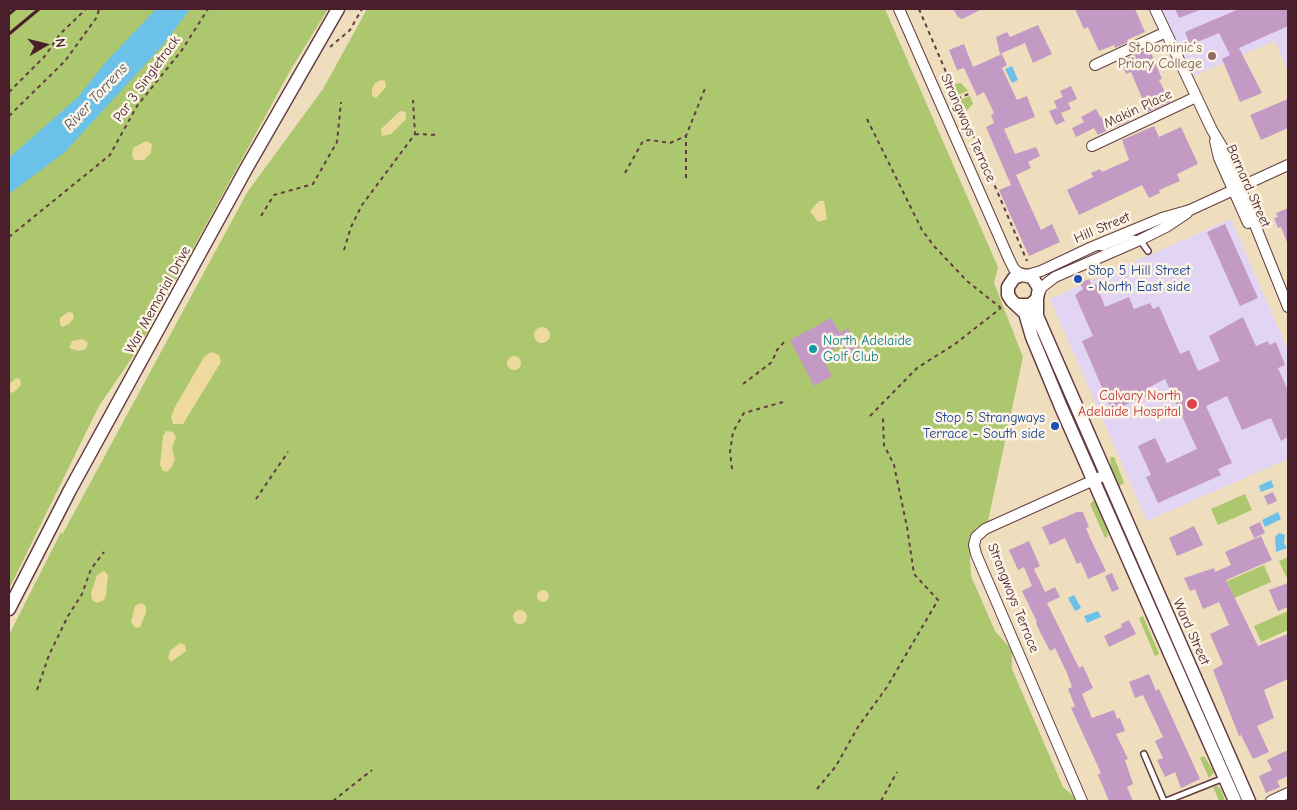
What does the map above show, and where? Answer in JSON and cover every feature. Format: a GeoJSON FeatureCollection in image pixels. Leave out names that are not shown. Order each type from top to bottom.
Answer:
{"type":"FeatureCollection","features":[{"type":"Feature","properties":{"kind":"street","name":"War Memorial Drive"},"geometry":{"type":"LineString","coordinates":[[9,610],[70,490],[246,169],[338,9]]}},
{"type":"Feature","properties":{"kind":"street","name":"Strangways Terrace"},"geometry":{"type":"LineString","coordinates":[[899,9],[1009,259],[1020,277]]}},
{"type":"Feature","properties":{"kind":"street","name":"Barnard Street"},"geometry":{"type":"LineString","coordinates":[[1155,9],[1212,130],[1227,156],[1237,188],[1288,307]]}},
{"type":"Feature","properties":{"kind":"street"},"geometry":{"type":"LineString","coordinates":[[1095,65],[1166,32]]}},
{"type":"Feature","properties":{"kind":"street","name":"Makin Place"},"geometry":{"type":"LineString","coordinates":[[1092,146],[1196,97]]}},
{"type":"Feature","properties":{"kind":"street","name":"Hill Street"},"geometry":{"type":"LineString","coordinates":[[1020,277],[1041,271],[1092,247],[1162,218],[1190,210],[1288,165]]}},
{"type":"Feature","properties":{"kind":"street","name":"Hill Street"},"geometry":{"type":"LineString","coordinates":[[1038,296],[1046,282],[1166,227],[1190,210]]}},
{"type":"Feature","properties":{"kind":"street"},"geometry":{"type":"LineString","coordinates":[[1020,277],[1008,294],[1013,307],[1025,313],[1047,356],[1077,411],[1105,475],[1092,480],[1065,417],[1047,356],[1037,316],[1038,296],[1035,280],[1020,277]]}},
{"type":"Feature","properties":{"kind":"street"},"geometry":{"type":"LineString","coordinates":[[1013,307],[1026,306],[1038,296]]}},
{"type":"Feature","properties":{"kind":"street","name":"Ward Street"},"geometry":{"type":"LineString","coordinates":[[1105,475],[1126,538]]}},
{"type":"Feature","properties":{"kind":"street","name":"Strangways Terrace"},"geometry":{"type":"LineString","coordinates":[[1082,801],[976,554],[974,545],[976,538],[985,530],[1092,480]]}},
{"type":"Feature","properties":{"kind":"street","name":"Ward Street"},"geometry":{"type":"LineString","coordinates":[[1092,480],[1126,538],[1231,775],[1249,801]]}},
{"type":"Feature","properties":{"kind":"street","name":"Ward Street"},"geometry":{"type":"LineString","coordinates":[[1231,775],[1235,801]]}},
{"type":"Feature","properties":{"kind":"street"},"geometry":{"type":"LineString","coordinates":[[1271,801],[1288,793]]}},
{"type":"Feature","properties":{"kind":"lane"},"geometry":{"type":"LineString","coordinates":[[1092,247],[1104,248],[1127,238],[1140,240],[1148,251]]}},
{"type":"Feature","properties":{"kind":"lane"},"geometry":{"type":"LineString","coordinates":[[1074,255],[1079,266]]}},
{"type":"Feature","properties":{"kind":"lane"},"geometry":{"type":"LineString","coordinates":[[1065,417],[1077,411]]}},
{"type":"Feature","properties":{"kind":"lane"},"geometry":{"type":"LineString","coordinates":[[1144,754],[1165,801],[1231,775]]}},
{"type":"Feature","properties":{"kind":"path"},"geometry":{"type":"LineString","coordinates":[[9,92],[45,56],[60,34],[86,9]]}},
{"type":"Feature","properties":{"kind":"path"},"geometry":{"type":"LineString","coordinates":[[9,116],[65,61],[97,17],[99,9]]}},
{"type":"Feature","properties":{"kind":"path","name":"Par 3 Singletrack"},"geometry":{"type":"LineString","coordinates":[[9,237],[110,154],[137,106],[182,50],[208,9]]}},
{"type":"Feature","properties":{"kind":"path"},"geometry":{"type":"LineString","coordinates":[[329,48],[350,30],[362,9]]}},
{"type":"Feature","properties":{"kind":"path"},"geometry":{"type":"LineString","coordinates":[[919,9],[1027,261]]}},
{"type":"Feature","properties":{"kind":"path"},"geometry":{"type":"LineString","coordinates":[[686,178],[686,136],[706,86]]}},
{"type":"Feature","properties":{"kind":"path"},"geometry":{"type":"LineString","coordinates":[[942,106],[971,93]]}},
{"type":"Feature","properties":{"kind":"path"},"geometry":{"type":"LineString","coordinates":[[344,250],[351,227],[362,205],[415,134],[413,100]]}},
{"type":"Feature","properties":{"kind":"path"},"geometry":{"type":"LineString","coordinates":[[261,216],[274,195],[313,184],[337,142],[341,102]]}},
{"type":"Feature","properties":{"kind":"path"},"geometry":{"type":"LineString","coordinates":[[867,119],[926,235],[967,282],[1001,308]]}},
{"type":"Feature","properties":{"kind":"path"},"geometry":{"type":"LineString","coordinates":[[415,134],[439,136]]}},
{"type":"Feature","properties":{"kind":"path"},"geometry":{"type":"LineString","coordinates":[[625,173],[643,141],[651,140],[670,143],[686,136]]}},
{"type":"Feature","properties":{"kind":"path"},"geometry":{"type":"LineString","coordinates":[[870,416],[917,368],[955,344],[1001,308],[1013,307]]}},
{"type":"Feature","properties":{"kind":"path"},"geometry":{"type":"LineString","coordinates":[[743,384],[772,362],[777,350],[785,341]]}},
{"type":"Feature","properties":{"kind":"path"},"geometry":{"type":"LineString","coordinates":[[732,469],[730,452],[733,432],[744,412],[783,402]]}},
{"type":"Feature","properties":{"kind":"path"},"geometry":{"type":"LineString","coordinates":[[817,790],[836,766],[858,727],[887,687],[938,600],[914,574],[894,465],[884,445],[883,418]]}},
{"type":"Feature","properties":{"kind":"path"},"geometry":{"type":"LineString","coordinates":[[256,499],[288,452]]}},
{"type":"Feature","properties":{"kind":"path"},"geometry":{"type":"LineString","coordinates":[[37,690],[49,655],[64,624],[82,594],[91,569],[104,552]]}},
{"type":"Feature","properties":{"kind":"path"},"geometry":{"type":"LineString","coordinates":[[333,801],[372,770]]}},
{"type":"Feature","properties":{"kind":"path"},"geometry":{"type":"LineString","coordinates":[[881,801],[897,772]]}},
{"type":"Feature","properties":{"kind":"shaded area","name":"St Dominic’s Priory College"},"geometry":{"type":"Polygon","coordinates":[[[1162,9],[1288,9],[1288,71],[1275,41],[1192,77],[1162,9]]]}},
{"type":"Feature","properties":{"kind":"shaded area","name":"Calvary North Adelaide Hospital"},"geometry":{"type":"Polygon","coordinates":[[[1231,219],[1288,350],[1288,459],[1147,521],[1050,299],[1231,219]]]}},
{"type":"Feature","properties":{"kind":"green space"},"geometry":{"type":"Polygon","coordinates":[[[9,9],[328,9],[290,71],[138,349],[99,406],[9,589],[9,9]]]}},
{"type":"Feature","properties":{"kind":"green space"},"geometry":{"type":"Polygon","coordinates":[[[367,9],[885,9],[998,267],[994,283],[1023,357],[988,521],[975,529],[969,539],[971,576],[995,631],[1012,650],[1012,669],[1063,787],[1079,801],[9,801],[9,635],[61,532],[62,535],[248,191],[323,89],[367,9]]]}},
{"type":"Feature","properties":{"kind":"green space"},"geometry":{"type":"Polygon","coordinates":[[[961,83],[968,91],[958,95],[953,84],[961,83]]]}},
{"type":"Feature","properties":{"kind":"green space"},"geometry":{"type":"Polygon","coordinates":[[[970,96],[973,104],[965,112],[960,100],[970,96]]]}},
{"type":"Feature","properties":{"kind":"green space"},"geometry":{"type":"Polygon","coordinates":[[[1110,457],[1114,457],[1124,483],[1119,486],[1111,468],[1110,457]]]}},
{"type":"Feature","properties":{"kind":"green space"},"geometry":{"type":"Polygon","coordinates":[[[1245,494],[1252,510],[1218,525],[1211,509],[1245,494]]]}},
{"type":"Feature","properties":{"kind":"green space"},"geometry":{"type":"Polygon","coordinates":[[[1095,499],[1106,523],[1108,536],[1105,538],[1090,504],[1095,499]]]}},
{"type":"Feature","properties":{"kind":"green space"},"geometry":{"type":"Polygon","coordinates":[[[1288,557],[1288,576],[1286,577],[1279,561],[1288,557]]]}},
{"type":"Feature","properties":{"kind":"green space"},"geometry":{"type":"Polygon","coordinates":[[[1264,565],[1271,582],[1234,598],[1227,581],[1264,565]]]}},
{"type":"Feature","properties":{"kind":"green space"},"geometry":{"type":"Polygon","coordinates":[[[1288,611],[1288,630],[1261,642],[1254,626],[1288,611]]]}},
{"type":"Feature","properties":{"kind":"green space"},"geometry":{"type":"Polygon","coordinates":[[[1143,616],[1159,654],[1155,656],[1139,618],[1143,616]]]}},
{"type":"Feature","properties":{"kind":"green space"},"geometry":{"type":"Polygon","coordinates":[[[1204,756],[1214,772],[1209,778],[1200,758],[1204,756]]]}},
{"type":"Feature","properties":{"kind":"green space"},"geometry":{"type":"Polygon","coordinates":[[[1217,786],[1221,789],[1225,801],[1219,801],[1213,787],[1217,786]]]}},
{"type":"Feature","properties":{"kind":"sand"},"geometry":{"type":"Polygon","coordinates":[[[381,80],[385,81],[386,87],[376,98],[372,96],[372,89],[375,83],[381,80]]]}},
{"type":"Feature","properties":{"kind":"sand"},"geometry":{"type":"Polygon","coordinates":[[[400,111],[406,112],[406,119],[391,134],[382,136],[381,129],[400,111]]]}},
{"type":"Feature","properties":{"kind":"sand"},"geometry":{"type":"Polygon","coordinates":[[[146,141],[152,144],[151,153],[144,160],[134,160],[132,155],[133,148],[146,141]]]}},
{"type":"Feature","properties":{"kind":"sand"},"geometry":{"type":"Polygon","coordinates":[[[819,201],[824,201],[827,219],[818,222],[810,211],[819,201]]]}},
{"type":"Feature","properties":{"kind":"sand"},"geometry":{"type":"Polygon","coordinates":[[[68,312],[73,313],[74,318],[69,324],[62,327],[60,318],[68,312]]]}},
{"type":"Feature","properties":{"kind":"sand"},"geometry":{"type":"Polygon","coordinates":[[[539,327],[545,327],[550,332],[548,341],[539,343],[534,338],[534,332],[539,327]]]}},
{"type":"Feature","properties":{"kind":"sand"},"geometry":{"type":"Polygon","coordinates":[[[83,339],[88,343],[86,349],[78,351],[69,348],[72,341],[83,339]]]}},
{"type":"Feature","properties":{"kind":"sand"},"geometry":{"type":"Polygon","coordinates":[[[211,352],[219,355],[221,362],[183,424],[173,424],[171,417],[175,407],[204,357],[211,352]]]}},
{"type":"Feature","properties":{"kind":"sand"},"geometry":{"type":"Polygon","coordinates":[[[511,356],[517,356],[521,363],[517,370],[511,370],[507,366],[507,360],[511,356]]]}},
{"type":"Feature","properties":{"kind":"sand"},"geometry":{"type":"Polygon","coordinates":[[[16,378],[20,379],[21,385],[14,392],[9,393],[9,385],[16,378]]]}},
{"type":"Feature","properties":{"kind":"sand"},"geometry":{"type":"Polygon","coordinates":[[[166,431],[173,432],[176,437],[172,448],[175,459],[172,467],[167,472],[163,471],[160,465],[163,436],[166,431]]]}},
{"type":"Feature","properties":{"kind":"sand"},"geometry":{"type":"Polygon","coordinates":[[[104,571],[108,575],[106,595],[104,600],[97,603],[92,600],[91,593],[97,575],[104,571]]]}},
{"type":"Feature","properties":{"kind":"sand"},"geometry":{"type":"Polygon","coordinates":[[[541,590],[545,590],[549,596],[545,602],[541,602],[537,598],[537,594],[541,590]]]}},
{"type":"Feature","properties":{"kind":"sand"},"geometry":{"type":"Polygon","coordinates":[[[141,603],[146,606],[146,613],[140,627],[135,628],[131,622],[135,606],[141,603]]]}},
{"type":"Feature","properties":{"kind":"sand"},"geometry":{"type":"Polygon","coordinates":[[[520,610],[525,612],[527,617],[525,622],[520,624],[515,622],[513,617],[515,612],[520,610]]]}},
{"type":"Feature","properties":{"kind":"sand"},"geometry":{"type":"Polygon","coordinates":[[[180,643],[185,645],[186,651],[171,662],[168,658],[170,651],[180,643]]]}},
{"type":"Feature","properties":{"kind":"water","name":"River Torrens"},"geometry":{"type":"Polygon","coordinates":[[[156,9],[190,9],[162,46],[65,152],[9,194],[9,158],[78,97],[105,63],[156,9]]]}},
{"type":"Feature","properties":{"kind":"water"},"geometry":{"type":"Polygon","coordinates":[[[1012,66],[1018,80],[1012,83],[1005,69],[1012,66]]]}},
{"type":"Feature","properties":{"kind":"water"},"geometry":{"type":"Polygon","coordinates":[[[1271,480],[1274,487],[1261,492],[1259,486],[1271,480]]]}},
{"type":"Feature","properties":{"kind":"water"},"geometry":{"type":"Polygon","coordinates":[[[1278,512],[1281,519],[1265,527],[1262,520],[1278,512]]]}},
{"type":"Feature","properties":{"kind":"water"},"geometry":{"type":"Polygon","coordinates":[[[1279,533],[1285,535],[1284,543],[1287,548],[1276,552],[1275,537],[1279,533]]]}},
{"type":"Feature","properties":{"kind":"water"},"geometry":{"type":"Polygon","coordinates":[[[1074,595],[1081,608],[1075,611],[1068,598],[1074,595]]]}},
{"type":"Feature","properties":{"kind":"water"},"geometry":{"type":"Polygon","coordinates":[[[1098,611],[1101,617],[1087,623],[1084,616],[1098,611]]]}},
{"type":"Feature","properties":{"kind":"building"},"geometry":{"type":"Polygon","coordinates":[[[953,9],[982,9],[962,19],[958,17],[953,9]]]}},
{"type":"Feature","properties":{"kind":"building"},"geometry":{"type":"Polygon","coordinates":[[[1075,9],[1135,9],[1145,32],[1115,48],[1114,45],[1099,51],[1088,27],[1084,29],[1075,9]]]}},
{"type":"Feature","properties":{"kind":"building"},"geometry":{"type":"Polygon","coordinates":[[[1175,9],[1202,9],[1179,18],[1175,9]]]}},
{"type":"Feature","properties":{"kind":"building"},"geometry":{"type":"Polygon","coordinates":[[[1239,9],[1288,9],[1288,26],[1239,48],[1262,93],[1240,102],[1222,59],[1230,55],[1219,33],[1190,45],[1185,32],[1239,9]]]}},
{"type":"Feature","properties":{"kind":"building"},"geometry":{"type":"Polygon","coordinates":[[[1038,25],[1052,54],[1033,63],[1025,43],[1000,54],[996,37],[1007,32],[1010,37],[1038,25]]]}},
{"type":"Feature","properties":{"kind":"building"},"geometry":{"type":"Polygon","coordinates":[[[964,44],[973,67],[1002,54],[1007,65],[1002,68],[1017,100],[1027,96],[1035,117],[1004,129],[1015,154],[1036,147],[1040,156],[1028,162],[1031,168],[1016,175],[1041,230],[1052,224],[1060,242],[1029,256],[999,190],[1011,185],[986,127],[994,123],[991,115],[994,113],[984,92],[977,96],[964,68],[957,70],[949,50],[964,44]]]}},
{"type":"Feature","properties":{"kind":"building"},"geometry":{"type":"Polygon","coordinates":[[[1149,48],[1162,79],[1159,80],[1170,102],[1148,112],[1131,72],[1126,74],[1121,61],[1149,48]]]}},
{"type":"Feature","properties":{"kind":"building"},"geometry":{"type":"Polygon","coordinates":[[[1071,86],[1077,99],[1068,103],[1071,109],[1061,113],[1065,121],[1056,125],[1049,111],[1057,108],[1054,101],[1063,97],[1060,91],[1071,86]]]}},
{"type":"Feature","properties":{"kind":"building"},"geometry":{"type":"Polygon","coordinates":[[[1288,99],[1288,128],[1261,140],[1250,115],[1288,99]]]}},
{"type":"Feature","properties":{"kind":"building"},"geometry":{"type":"Polygon","coordinates":[[[1096,109],[1101,118],[1106,116],[1112,128],[1098,135],[1094,128],[1076,137],[1072,128],[1084,122],[1081,117],[1096,109]]]}},
{"type":"Feature","properties":{"kind":"building"},"geometry":{"type":"Polygon","coordinates":[[[1126,115],[1129,121],[1116,127],[1113,120],[1126,115]]]}},
{"type":"Feature","properties":{"kind":"building"},"geometry":{"type":"Polygon","coordinates":[[[1154,126],[1159,137],[1181,127],[1198,164],[1177,174],[1180,181],[1159,190],[1160,193],[1149,198],[1142,185],[1079,215],[1067,190],[1093,177],[1091,173],[1100,169],[1102,172],[1129,160],[1122,140],[1154,126]]]}},
{"type":"Feature","properties":{"kind":"building"},"geometry":{"type":"Polygon","coordinates":[[[1288,208],[1288,245],[1281,227],[1278,228],[1274,218],[1278,217],[1276,213],[1288,208]]]}},
{"type":"Feature","properties":{"kind":"building"},"geometry":{"type":"Polygon","coordinates":[[[1225,224],[1258,298],[1240,306],[1207,232],[1225,224]]]}},
{"type":"Feature","properties":{"kind":"building"},"geometry":{"type":"Polygon","coordinates":[[[1089,279],[1092,286],[1096,284],[1105,307],[1129,297],[1134,309],[1150,303],[1153,309],[1159,306],[1180,354],[1189,350],[1198,371],[1220,361],[1209,336],[1243,317],[1256,346],[1268,341],[1269,345],[1276,342],[1285,365],[1278,368],[1288,391],[1288,437],[1281,441],[1271,418],[1242,430],[1227,396],[1206,406],[1232,463],[1218,469],[1221,475],[1158,503],[1146,477],[1151,475],[1138,446],[1155,438],[1167,463],[1197,449],[1165,379],[1148,388],[1150,394],[1112,411],[1082,341],[1093,336],[1075,295],[1083,289],[1080,283],[1089,279]]]}},
{"type":"Feature","properties":{"kind":"building","name":"North Adelaide Golf Club"},"geometry":{"type":"Polygon","coordinates":[[[831,318],[840,333],[848,328],[864,357],[853,363],[843,344],[821,355],[832,376],[814,386],[790,340],[831,318]]]}},
{"type":"Feature","properties":{"kind":"building"},"geometry":{"type":"Polygon","coordinates":[[[1273,492],[1277,501],[1268,505],[1264,496],[1273,492]]]}},
{"type":"Feature","properties":{"kind":"building"},"geometry":{"type":"Polygon","coordinates":[[[1077,512],[1083,512],[1089,527],[1086,528],[1106,571],[1088,579],[1081,562],[1077,564],[1065,538],[1050,545],[1042,527],[1077,512]]]}},
{"type":"Feature","properties":{"kind":"building"},"geometry":{"type":"Polygon","coordinates":[[[1260,522],[1265,533],[1254,538],[1249,527],[1260,522]]]}},
{"type":"Feature","properties":{"kind":"building"},"geometry":{"type":"Polygon","coordinates":[[[1194,526],[1203,545],[1177,556],[1169,538],[1194,526]]]}},
{"type":"Feature","properties":{"kind":"building"},"geometry":{"type":"Polygon","coordinates":[[[1261,536],[1272,560],[1226,580],[1258,646],[1288,634],[1288,679],[1264,690],[1274,718],[1257,726],[1269,752],[1253,759],[1241,735],[1239,736],[1213,670],[1223,664],[1210,634],[1229,625],[1219,602],[1203,609],[1195,589],[1190,591],[1184,578],[1214,568],[1215,572],[1231,565],[1225,552],[1261,536]]]}},
{"type":"Feature","properties":{"kind":"building"},"geometry":{"type":"Polygon","coordinates":[[[1029,541],[1040,566],[1034,569],[1045,592],[1055,587],[1060,597],[1047,603],[1079,668],[1083,666],[1093,688],[1082,694],[1092,718],[1114,710],[1117,719],[1120,718],[1125,731],[1116,734],[1128,759],[1125,760],[1133,784],[1127,787],[1133,801],[1109,801],[1098,775],[1101,773],[1071,708],[1075,706],[1068,689],[1072,687],[1067,673],[1055,648],[1050,651],[1022,591],[1032,586],[1024,567],[1018,570],[1009,550],[1029,541]]]}},
{"type":"Feature","properties":{"kind":"building"},"geometry":{"type":"Polygon","coordinates":[[[1112,573],[1119,589],[1112,592],[1105,576],[1112,573]]]}},
{"type":"Feature","properties":{"kind":"building"},"geometry":{"type":"Polygon","coordinates":[[[1288,583],[1288,607],[1278,611],[1269,590],[1288,583]]]}},
{"type":"Feature","properties":{"kind":"building"},"geometry":{"type":"Polygon","coordinates":[[[1129,620],[1136,634],[1109,647],[1104,636],[1122,627],[1121,624],[1129,620]]]}},
{"type":"Feature","properties":{"kind":"building"},"geometry":{"type":"Polygon","coordinates":[[[1149,674],[1156,691],[1159,689],[1200,779],[1181,788],[1175,772],[1165,777],[1157,760],[1163,758],[1155,741],[1163,737],[1143,695],[1135,698],[1129,682],[1149,674]]]}},
{"type":"Feature","properties":{"kind":"building"},"geometry":{"type":"Polygon","coordinates":[[[1288,750],[1288,776],[1277,781],[1280,787],[1266,793],[1259,776],[1272,770],[1267,760],[1288,750]]]}},
{"type":"Feature","properties":{"kind":"railway"},"geometry":{"type":"LineString","coordinates":[[9,14],[15,9]]}},
{"type":"Feature","properties":{"kind":"railway"},"geometry":{"type":"LineString","coordinates":[[9,34],[39,9]]}},
{"type":"Feature","properties":{"kind":"place","name":"St Dominic’s Priory College"},"geometry":{"type":"Point","coordinates":[1212,56]}},
{"type":"Feature","properties":{"kind":"place","name":"Stop 5 Hill Street - North East side"},"geometry":{"type":"Point","coordinates":[1078,279]}},
{"type":"Feature","properties":{"kind":"place","name":"North Adelaide Golf Club"},"geometry":{"type":"Point","coordinates":[813,349]}},
{"type":"Feature","properties":{"kind":"place","name":"Calvary North Adelaide Hospital"},"geometry":{"type":"Point","coordinates":[1192,404]}},
{"type":"Feature","properties":{"kind":"place","name":"Stop 5 Strangways Terrace - South side"},"geometry":{"type":"Point","coordinates":[1055,426]}}]}
